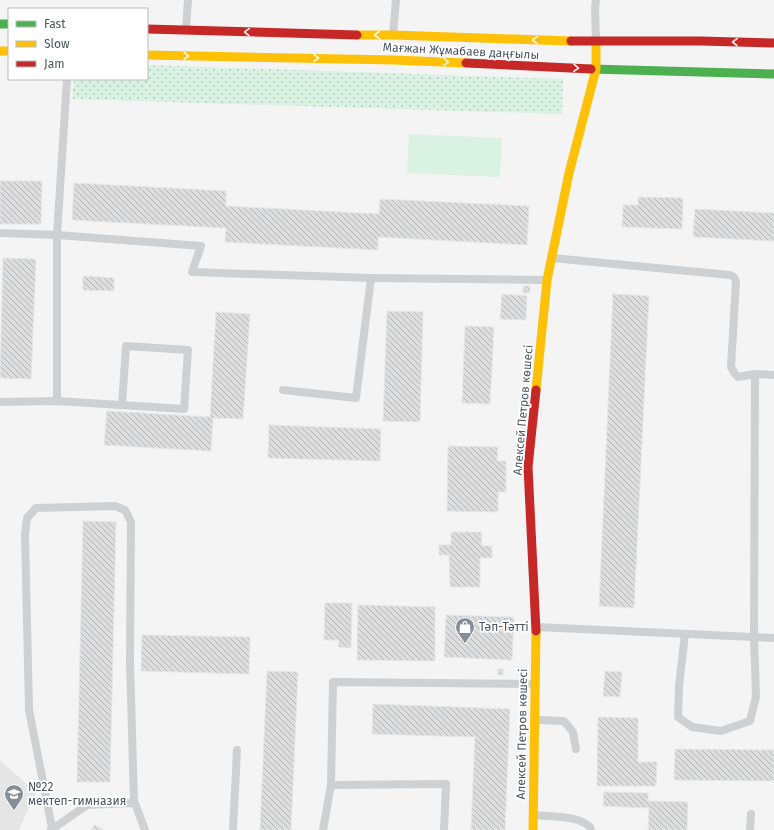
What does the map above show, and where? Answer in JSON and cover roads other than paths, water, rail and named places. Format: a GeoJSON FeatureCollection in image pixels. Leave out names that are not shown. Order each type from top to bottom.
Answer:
{"type":"FeatureCollection","features":[{"type":"Feature","properties":{"kind":"main road","name":"Мағжан Жұмабаев даңғылы"},"geometry":{"type":"LineString","coordinates":[[148,29],[596,42],[701,41],[774,43]]}},
{"type":"Feature","properties":{"kind":"main road","name":"Алексей Петров көшесі"},"geometry":{"type":"LineString","coordinates":[[533,830],[536,627],[528,467],[547,280],[569,173],[596,69],[596,42]]}},
{"type":"Feature","properties":{"kind":"main road","name":"Мағжан Жұмабаев даңғылы"},"geometry":{"type":"LineString","coordinates":[[148,55],[394,60],[596,69],[774,74]]}},
{"type":"Feature","properties":{"kind":"lane"},"geometry":{"type":"LineString","coordinates":[[186,30],[188,0]]}},
{"type":"Feature","properties":{"kind":"lane"},"geometry":{"type":"LineString","coordinates":[[393,35],[396,0]]}},
{"type":"Feature","properties":{"kind":"lane"},"geometry":{"type":"LineString","coordinates":[[596,0],[596,42]]}},
{"type":"Feature","properties":{"kind":"lane"},"geometry":{"type":"LineString","coordinates":[[57,401],[57,235],[67,80]]}},
{"type":"Feature","properties":{"kind":"lane"},"geometry":{"type":"LineString","coordinates":[[0,233],[57,235],[200,246],[192,272],[371,278],[547,280]]}},
{"type":"Feature","properties":{"kind":"lane"},"geometry":{"type":"LineString","coordinates":[[551,258],[730,275],[734,277],[736,280],[731,367],[738,376],[755,374],[774,375]]}},
{"type":"Feature","properties":{"kind":"lane"},"geometry":{"type":"LineString","coordinates":[[283,390],[356,398],[371,278]]}},
{"type":"Feature","properties":{"kind":"lane"},"geometry":{"type":"LineString","coordinates":[[0,402],[57,401],[184,409],[188,350],[126,346],[122,405]]}},
{"type":"Feature","properties":{"kind":"lane"},"geometry":{"type":"LineString","coordinates":[[685,634],[679,686],[678,717],[692,727],[721,731],[750,721],[756,697],[754,637],[755,374]]}},
{"type":"Feature","properties":{"kind":"lane"},"geometry":{"type":"LineString","coordinates":[[134,801],[134,803],[87,805],[52,829],[29,710],[25,534],[27,518],[36,508],[115,506],[125,510],[131,522],[130,662],[134,801],[144,830]]}},
{"type":"Feature","properties":{"kind":"lane"},"geometry":{"type":"LineString","coordinates":[[536,627],[774,638]]}},
{"type":"Feature","properties":{"kind":"lane"},"geometry":{"type":"LineString","coordinates":[[323,830],[331,785],[333,682],[535,684]]}},
{"type":"Feature","properties":{"kind":"lane"},"geometry":{"type":"LineString","coordinates":[[534,720],[564,721],[573,732],[576,749]]}},
{"type":"Feature","properties":{"kind":"lane"},"geometry":{"type":"LineString","coordinates":[[233,830],[237,750]]}},
{"type":"Feature","properties":{"kind":"lane"},"geometry":{"type":"LineString","coordinates":[[331,785],[446,784],[444,830]]}},
{"type":"Feature","properties":{"kind":"lane"},"geometry":{"type":"LineString","coordinates":[[534,814],[574,819],[584,822],[591,830]]}},
{"type":"Feature","properties":{"kind":"lane"},"geometry":{"type":"LineString","coordinates":[[750,830],[751,814]]}},
{"type":"Feature","properties":{"kind":"place","name":"Тәп-Тәтті"},"geometry":{"type":"Point","coordinates":[465,644]}},
{"type":"Feature","properties":{"kind":"place","name":"№22 мектеп-гимназия"},"geometry":{"type":"Point","coordinates":[14,811]}}]}
